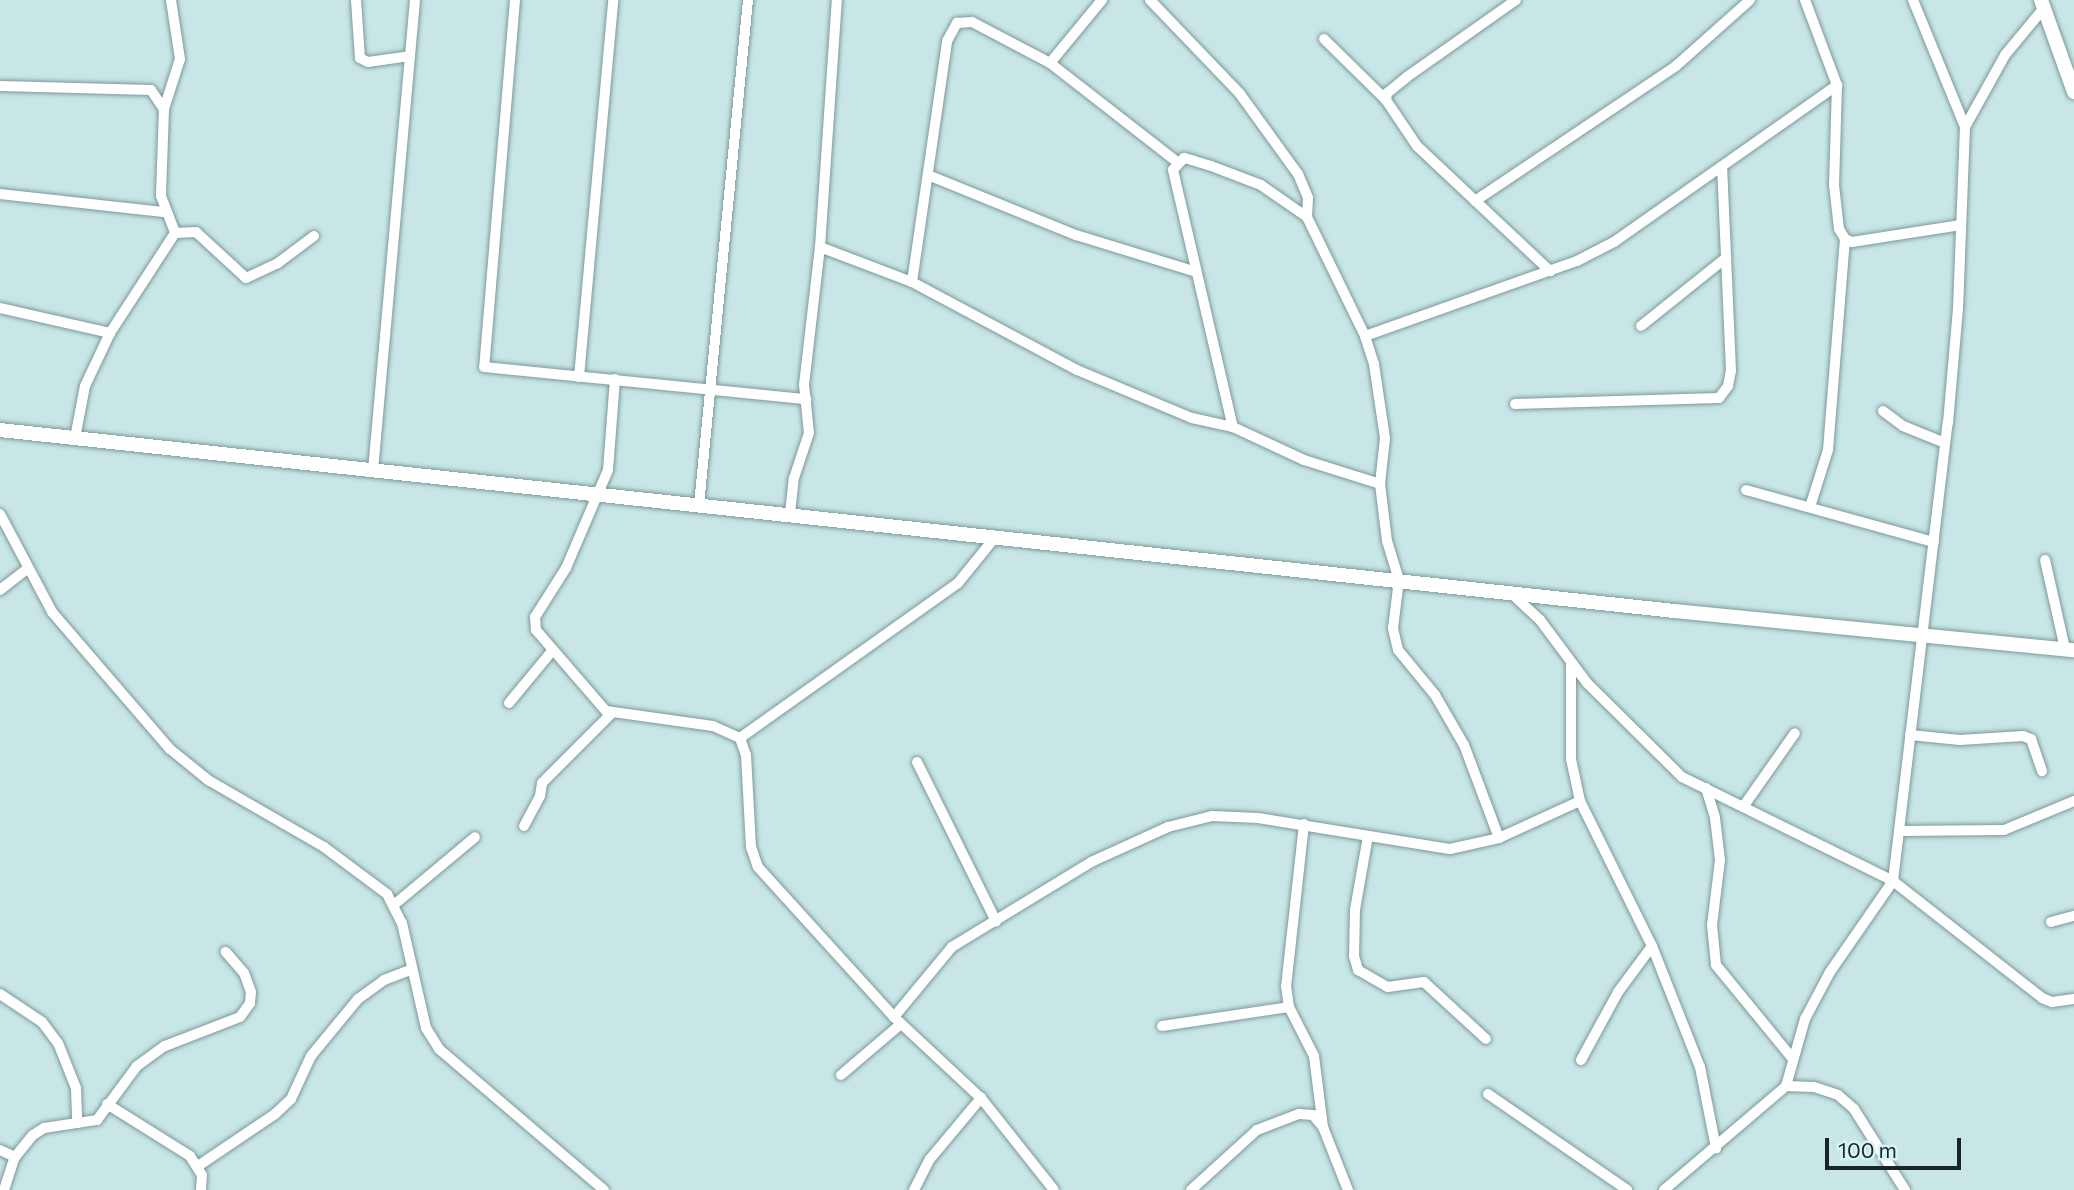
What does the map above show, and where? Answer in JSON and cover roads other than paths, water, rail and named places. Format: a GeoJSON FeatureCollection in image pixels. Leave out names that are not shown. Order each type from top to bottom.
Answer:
{"type":"FeatureCollection","features":[{"type":"Feature","properties":{"kind":"main road"},"geometry":{"type":"LineString","coordinates":[[2043,4],[2074,92]]}},
{"type":"Feature","properties":{"kind":"main road"},"geometry":{"type":"LineString","coordinates":[[0,430],[2066,652]]}},
{"type":"Feature","properties":{"kind":"street"},"geometry":{"type":"LineString","coordinates":[[171,0],[180,59],[164,109],[163,212],[175,233]]}},
{"type":"Feature","properties":{"kind":"street"},"geometry":{"type":"LineString","coordinates":[[356,0],[360,58],[368,62],[410,56]]}},
{"type":"Feature","properties":{"kind":"street"},"geometry":{"type":"LineString","coordinates":[[373,470],[415,0]]}},
{"type":"Feature","properties":{"kind":"street"},"geometry":{"type":"LineString","coordinates":[[515,0],[484,367],[806,399]]}},
{"type":"Feature","properties":{"kind":"street"},"geometry":{"type":"LineString","coordinates":[[579,377],[613,0]]}},
{"type":"Feature","properties":{"kind":"street"},"geometry":{"type":"LineString","coordinates":[[699,505],[748,0]]}},
{"type":"Feature","properties":{"kind":"street"},"geometry":{"type":"LineString","coordinates":[[790,514],[794,478],[809,433],[806,399],[821,247],[837,0]]}},
{"type":"Feature","properties":{"kind":"street"},"geometry":{"type":"LineString","coordinates":[[1050,63],[1102,0]]}},
{"type":"Feature","properties":{"kind":"street"},"geometry":{"type":"LineString","coordinates":[[1150,0],[1240,94],[1305,186],[1307,217],[1365,336],[1374,364],[1385,438],[1380,484],[1387,541],[1399,580],[1393,628],[1398,650],[1435,695],[1464,745],[1499,838]]}},
{"type":"Feature","properties":{"kind":"street"},"geometry":{"type":"LineString","coordinates":[[1386,100],[1387,93],[1516,0]]}},
{"type":"Feature","properties":{"kind":"street"},"geometry":{"type":"LineString","coordinates":[[1475,201],[1676,66],[1750,0]]}},
{"type":"Feature","properties":{"kind":"street"},"geometry":{"type":"LineString","coordinates":[[1805,0],[1838,85],[1835,185],[1839,229],[1845,239],[1828,450],[1810,507]]}},
{"type":"Feature","properties":{"kind":"street"},"geometry":{"type":"LineString","coordinates":[[1664,1190],[1786,1086],[1791,1058],[1830,972],[1893,881],[1945,443],[1961,225],[1965,127],[1913,0]]}},
{"type":"Feature","properties":{"kind":"street"},"geometry":{"type":"LineString","coordinates":[[1965,127],[2005,55],[2043,4]]}},
{"type":"Feature","properties":{"kind":"street"},"geometry":{"type":"LineString","coordinates":[[912,282],[947,41],[957,23],[972,22],[1050,63],[1177,162]]}},
{"type":"Feature","properties":{"kind":"street"},"geometry":{"type":"LineString","coordinates":[[1324,39],[1386,100],[1417,146],[1550,271]]}},
{"type":"Feature","properties":{"kind":"street"},"geometry":{"type":"LineString","coordinates":[[1365,336],[1550,271],[1614,242],[1838,85]]}},
{"type":"Feature","properties":{"kind":"street"},"geometry":{"type":"LineString","coordinates":[[0,86],[152,90],[164,109]]}},
{"type":"Feature","properties":{"kind":"street"},"geometry":{"type":"LineString","coordinates":[[1233,427],[1173,170],[1177,162],[1184,158],[1261,185],[1307,217]]}},
{"type":"Feature","properties":{"kind":"street"},"geometry":{"type":"LineString","coordinates":[[1515,404],[1719,398],[1728,386],[1731,371],[1722,167]]}},
{"type":"Feature","properties":{"kind":"street"},"geometry":{"type":"LineString","coordinates":[[928,175],[1076,234],[1196,272]]}},
{"type":"Feature","properties":{"kind":"street"},"geometry":{"type":"LineString","coordinates":[[0,194],[163,212]]}},
{"type":"Feature","properties":{"kind":"street"},"geometry":{"type":"LineString","coordinates":[[1845,239],[1852,242],[1961,225]]}},
{"type":"Feature","properties":{"kind":"street"},"geometry":{"type":"LineString","coordinates":[[175,233],[196,232],[246,278],[278,263],[314,236]]}},
{"type":"Feature","properties":{"kind":"street"},"geometry":{"type":"LineString","coordinates":[[75,439],[85,386],[110,333],[175,233]]}},
{"type":"Feature","properties":{"kind":"street"},"geometry":{"type":"LineString","coordinates":[[821,247],[912,282],[1077,370],[1192,418],[1233,427],[1304,460],[1380,484]]}},
{"type":"Feature","properties":{"kind":"street"},"geometry":{"type":"LineString","coordinates":[[1641,326],[1726,258]]}},
{"type":"Feature","properties":{"kind":"street"},"geometry":{"type":"LineString","coordinates":[[0,308],[110,333]]}},
{"type":"Feature","properties":{"kind":"street"},"geometry":{"type":"LineString","coordinates":[[615,379],[613,440],[600,496],[566,568],[535,617],[536,630],[606,711],[713,726],[740,738],[746,755],[751,847],[758,867],[898,1020],[981,1098],[1054,1190]]}},
{"type":"Feature","properties":{"kind":"street"},"geometry":{"type":"LineString","coordinates":[[1883,411],[1903,425],[1945,443]]}},
{"type":"Feature","properties":{"kind":"street"},"geometry":{"type":"LineString","coordinates":[[1746,490],[1934,542]]}},
{"type":"Feature","properties":{"kind":"street"},"geometry":{"type":"LineString","coordinates":[[0,514],[41,597],[99,671],[184,761],[324,847],[395,904],[426,1028],[439,1049],[604,1190]]}},
{"type":"Feature","properties":{"kind":"street"},"geometry":{"type":"LineString","coordinates":[[740,738],[958,583],[996,536]]}},
{"type":"Feature","properties":{"kind":"street"},"geometry":{"type":"LineString","coordinates":[[2045,560],[2066,652]]}},
{"type":"Feature","properties":{"kind":"street"},"geometry":{"type":"LineString","coordinates":[[0,590],[27,569]]}},
{"type":"Feature","properties":{"kind":"street"},"geometry":{"type":"LineString","coordinates":[[1509,592],[1540,620],[1571,664],[1660,760],[1706,788],[1893,881],[2042,998],[2052,1002],[2074,999]]}},
{"type":"Feature","properties":{"kind":"street"},"geometry":{"type":"LineString","coordinates":[[509,703],[552,651]]}},
{"type":"Feature","properties":{"kind":"street"},"geometry":{"type":"LineString","coordinates":[[1571,664],[1571,759],[1580,801],[1652,946],[1700,1067],[1716,1148]]}},
{"type":"Feature","properties":{"kind":"street"},"geometry":{"type":"LineString","coordinates":[[524,826],[540,796],[542,783],[613,712]]}},
{"type":"Feature","properties":{"kind":"street"},"geometry":{"type":"LineString","coordinates":[[1743,807],[1795,733]]}},
{"type":"Feature","properties":{"kind":"street"},"geometry":{"type":"LineString","coordinates":[[1910,734],[1960,740],[2023,736],[2031,739],[2042,771]]}},
{"type":"Feature","properties":{"kind":"street"},"geometry":{"type":"LineString","coordinates":[[918,762],[996,920]]}},
{"type":"Feature","properties":{"kind":"street"},"geometry":{"type":"LineString","coordinates":[[1706,788],[1716,818],[1720,860],[1712,925],[1716,965],[1791,1058]]}},
{"type":"Feature","properties":{"kind":"street"},"geometry":{"type":"LineString","coordinates":[[841,1075],[898,1020],[940,957],[1091,862],[1168,827],[1212,816],[1304,824],[1450,849],[1499,838],[1580,801]]}},
{"type":"Feature","properties":{"kind":"street"},"geometry":{"type":"LineString","coordinates":[[1899,831],[2004,830],[2074,801]]}},
{"type":"Feature","properties":{"kind":"street"},"geometry":{"type":"LineString","coordinates":[[1304,824],[1286,986],[1289,1007],[1314,1056],[1324,1128],[1348,1190]]}},
{"type":"Feature","properties":{"kind":"street"},"geometry":{"type":"LineString","coordinates":[[1368,836],[1355,910],[1354,956],[1358,970],[1388,987],[1424,982],[1486,1039]]}},
{"type":"Feature","properties":{"kind":"street"},"geometry":{"type":"LineString","coordinates":[[395,904],[475,837]]}},
{"type":"Feature","properties":{"kind":"street"},"geometry":{"type":"LineString","coordinates":[[2051,922],[2074,916]]}},
{"type":"Feature","properties":{"kind":"street"},"geometry":{"type":"LineString","coordinates":[[1581,1060],[1618,992],[1652,946]]}},
{"type":"Feature","properties":{"kind":"street"},"geometry":{"type":"LineString","coordinates":[[4,1190],[15,1157],[44,1128],[97,1120],[137,1066],[165,1046],[240,1017],[250,1003],[244,973],[226,952]]}},
{"type":"Feature","properties":{"kind":"street"},"geometry":{"type":"LineString","coordinates":[[198,1166],[275,1114],[292,1099],[311,1056],[358,999],[370,988],[410,970]]}},
{"type":"Feature","properties":{"kind":"street"},"geometry":{"type":"LineString","coordinates":[[0,994],[42,1022],[58,1042],[76,1088],[77,1123]]}},
{"type":"Feature","properties":{"kind":"street"},"geometry":{"type":"LineString","coordinates":[[1161,1026],[1289,1007]]}},
{"type":"Feature","properties":{"kind":"street"},"geometry":{"type":"LineString","coordinates":[[1786,1086],[1814,1087],[1838,1095],[1854,1109],[1905,1190]]}},
{"type":"Feature","properties":{"kind":"street"},"geometry":{"type":"LineString","coordinates":[[1488,1094],[1627,1190]]}},
{"type":"Feature","properties":{"kind":"street"},"geometry":{"type":"LineString","coordinates":[[914,1190],[930,1159],[981,1098]]}},
{"type":"Feature","properties":{"kind":"street"},"geometry":{"type":"LineString","coordinates":[[107,1104],[198,1166],[201,1190]]}},
{"type":"Feature","properties":{"kind":"street"},"geometry":{"type":"LineString","coordinates":[[1191,1190],[1257,1130],[1299,1114],[1313,1115],[1324,1128]]}},
{"type":"Feature","properties":{"kind":"street"},"geometry":{"type":"LineString","coordinates":[[0,1150],[15,1157]]}}]}
